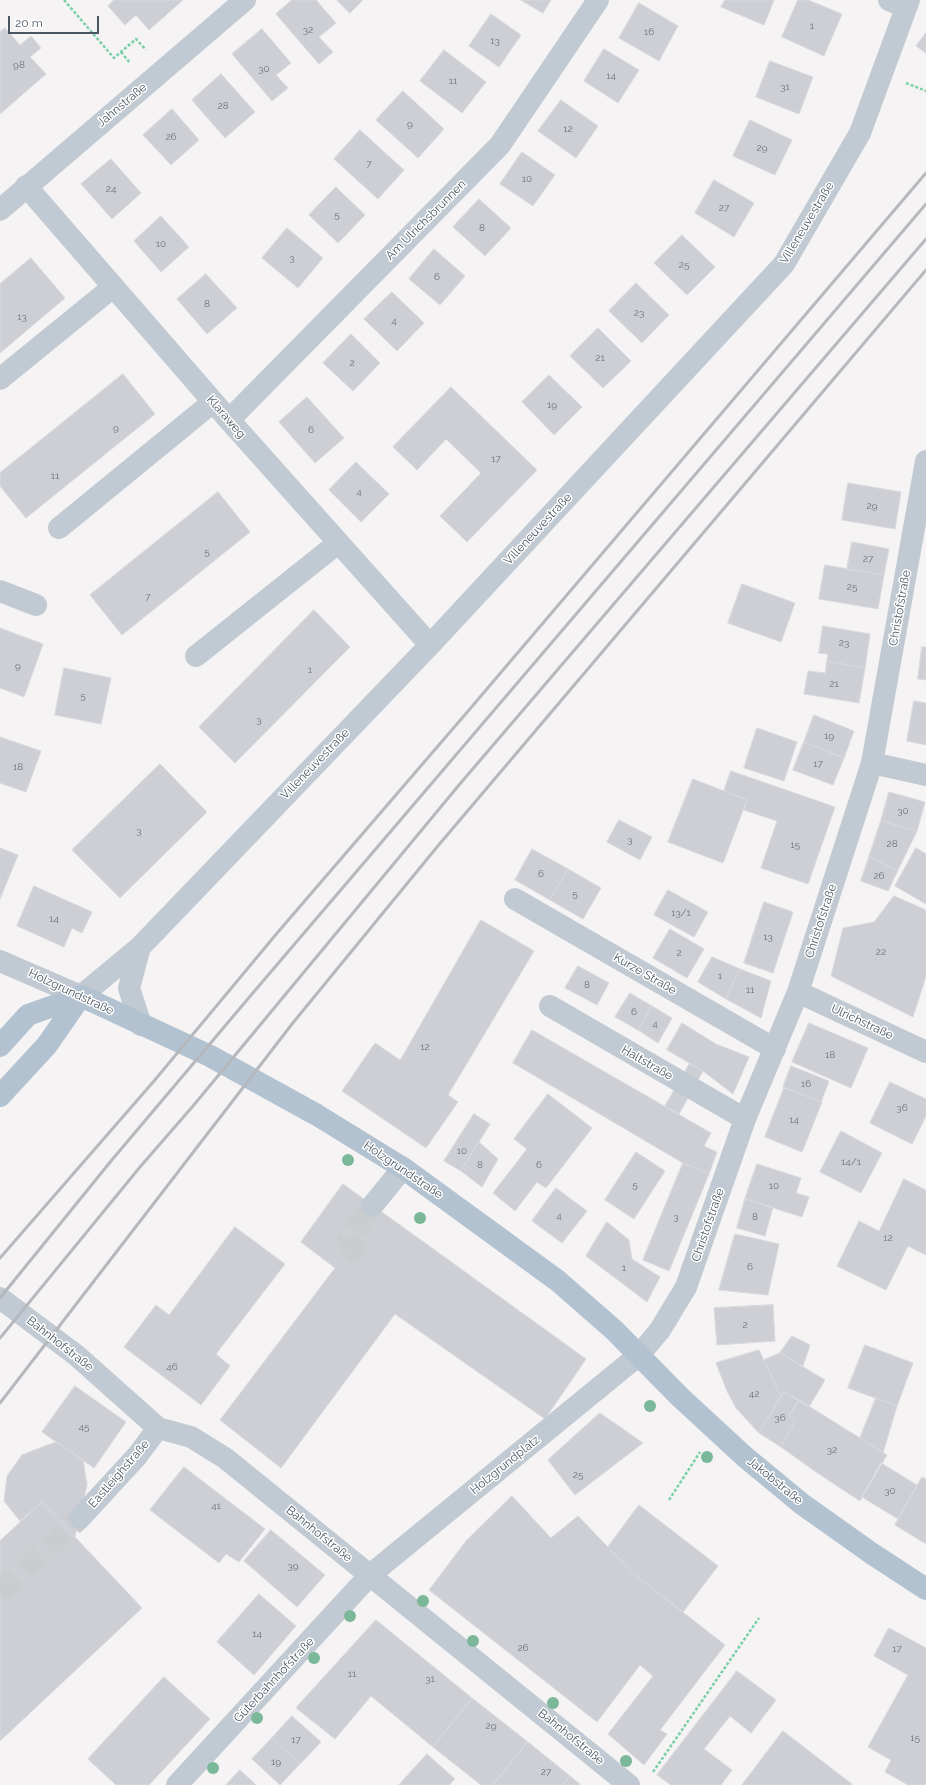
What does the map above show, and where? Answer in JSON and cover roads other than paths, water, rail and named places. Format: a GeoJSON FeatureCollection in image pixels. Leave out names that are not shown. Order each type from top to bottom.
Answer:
{"type":"FeatureCollection","features":[{"type":"Feature","properties":{"kind":"main road","name":"Holzgrundstraße"},"geometry":{"type":"LineString","coordinates":[[81,996],[210,1056],[317,1114],[402,1168],[558,1281],[614,1330],[639,1355]]}},
{"type":"Feature","properties":{"kind":"main road"},"geometry":{"type":"LineString","coordinates":[[0,1046],[28,1015],[81,996]]}},
{"type":"Feature","properties":{"kind":"main road"},"geometry":{"type":"LineString","coordinates":[[0,1096],[47,1045],[81,996]]}},
{"type":"Feature","properties":{"kind":"main road","name":"Jakobstraße"},"geometry":{"type":"LineString","coordinates":[[639,1355],[714,1429],[745,1457],[802,1504],[926,1589]]}},
{"type":"Feature","properties":{"kind":"street","name":"Jahnstraße"},"geometry":{"type":"LineString","coordinates":[[0,210],[26,186],[245,0]]}},
{"type":"Feature","properties":{"kind":"street","name":"Am Ulrichsbrunnen"},"geometry":{"type":"LineString","coordinates":[[229,420],[500,145],[598,0]]}},
{"type":"Feature","properties":{"kind":"street","name":"Villeneuvestraße"},"geometry":{"type":"LineString","coordinates":[[81,996],[140,947],[430,645],[784,264],[860,132],[901,2]]}},
{"type":"Feature","properties":{"kind":"street","name":"Klaraweg"},"geometry":{"type":"LineString","coordinates":[[26,186],[213,402],[430,645]]}},
{"type":"Feature","properties":{"kind":"street"},"geometry":{"type":"LineString","coordinates":[[0,379],[113,287]]}},
{"type":"Feature","properties":{"kind":"street"},"geometry":{"type":"LineString","coordinates":[[59,528],[213,402]]}},
{"type":"Feature","properties":{"kind":"street","name":"Christofstraße"},"geometry":{"type":"LineString","coordinates":[[639,1355],[660,1330],[686,1287],[745,1119],[798,992],[872,763],[926,462]]}},
{"type":"Feature","properties":{"kind":"street"},"geometry":{"type":"LineString","coordinates":[[196,656],[338,543]]}},
{"type":"Feature","properties":{"kind":"street"},"geometry":{"type":"LineString","coordinates":[[0,591],[36,605]]}},
{"type":"Feature","properties":{"kind":"street"},"geometry":{"type":"LineString","coordinates":[[872,763],[926,775]]}},
{"type":"Feature","properties":{"kind":"street","name":"Kurze Straße"},"geometry":{"type":"LineString","coordinates":[[515,899],[775,1049]]}},
{"type":"Feature","properties":{"kind":"street","name":"Holzgrundstraße"},"geometry":{"type":"LineString","coordinates":[[140,947],[129,988],[141,1025]]}},
{"type":"Feature","properties":{"kind":"street","name":"Holzgrundstraße"},"geometry":{"type":"LineString","coordinates":[[0,961],[81,996]]}},
{"type":"Feature","properties":{"kind":"street","name":"Ulrichstraße"},"geometry":{"type":"LineString","coordinates":[[798,992],[926,1052]]}},
{"type":"Feature","properties":{"kind":"street","name":"Haltstraße"},"geometry":{"type":"LineString","coordinates":[[550,1006],[745,1119]]}},
{"type":"Feature","properties":{"kind":"street"},"geometry":{"type":"LineString","coordinates":[[372,1206],[402,1168]]}},
{"type":"Feature","properties":{"kind":"street","name":"Bahnhofstraße"},"geometry":{"type":"LineString","coordinates":[[0,1298],[76,1355],[158,1428],[191,1438],[225,1458],[370,1575],[639,1782]]}},
{"type":"Feature","properties":{"kind":"street","name":"Holzgrundplatz"},"geometry":{"type":"LineString","coordinates":[[370,1575],[639,1355]]}},
{"type":"Feature","properties":{"kind":"street","name":"Eastleighstraße"},"geometry":{"type":"LineString","coordinates":[[80,1518],[137,1456],[158,1428]]}},
{"type":"Feature","properties":{"kind":"street","name":"Güterbahnhofstraße"},"geometry":{"type":"LineString","coordinates":[[177,1785],[370,1575]]}},
{"type":"Feature","properties":{"kind":"tunnel"},"geometry":{"type":"LineString","coordinates":[[359,1258],[348,1239],[372,1206]]}},
{"type":"Feature","properties":{"kind":"tunnel"},"geometry":{"type":"LineString","coordinates":[[0,1593],[80,1518]]}},
{"type":"Feature","properties":{"kind":"railway"},"geometry":{"type":"LineString","coordinates":[[0,1258],[154,1081],[278,932],[926,173]]}},
{"type":"Feature","properties":{"kind":"railway"},"geometry":{"type":"LineString","coordinates":[[0,1298],[111,1161],[252,994],[926,204]]}},
{"type":"Feature","properties":{"kind":"railway"},"geometry":{"type":"LineString","coordinates":[[0,1338],[140,1167],[193,1106],[459,785],[926,239]]}},
{"type":"Feature","properties":{"kind":"railway"},"geometry":{"type":"LineString","coordinates":[[0,1403],[292,1024],[437,847],[926,270]]}}]}
